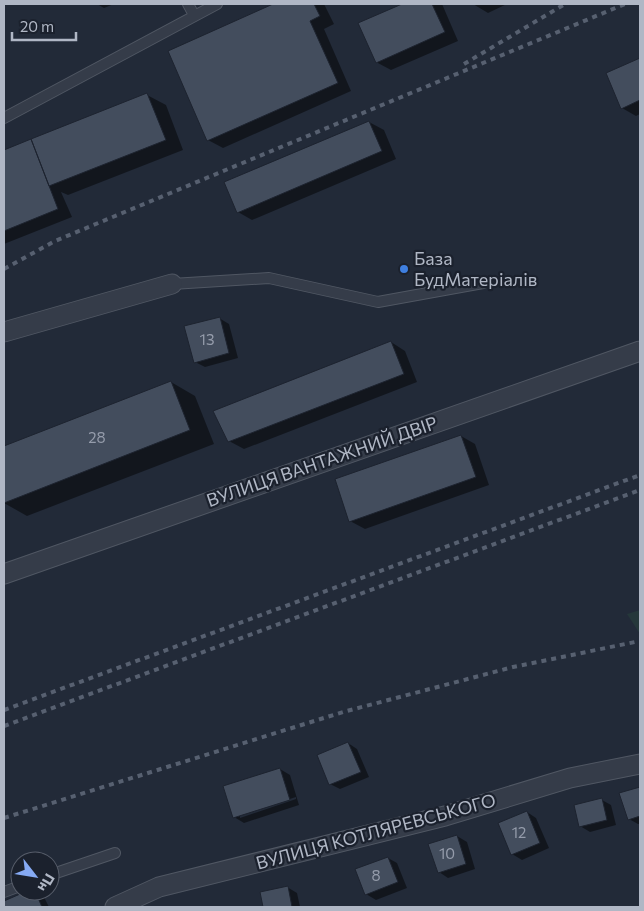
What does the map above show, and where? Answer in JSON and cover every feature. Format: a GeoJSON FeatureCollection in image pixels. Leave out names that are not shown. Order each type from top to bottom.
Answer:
{"type":"FeatureCollection","features":[{"type":"Feature","properties":{"kind":"street"},"geometry":{"type":"LineString","coordinates":[[4,332],[172,284]]}},
{"type":"Feature","properties":{"kind":"street","name":"ВУЛИЦЯ ВАНТАЖНИЙ ДВІР"},"geometry":{"type":"LineString","coordinates":[[4,574],[640,351]]}},
{"type":"Feature","properties":{"kind":"street","name":"ВУЛИЦЯ КОТЛЯРЕВСЬКОГО"},"geometry":{"type":"LineString","coordinates":[[114,907],[158,887],[445,816],[570,778],[640,764]]}},
{"type":"Feature","properties":{"kind":"lane"},"geometry":{"type":"LineString","coordinates":[[188,4],[194,15]]}},
{"type":"Feature","properties":{"kind":"lane"},"geometry":{"type":"LineString","coordinates":[[4,118],[217,4]]}},
{"type":"Feature","properties":{"kind":"lane"},"geometry":{"type":"LineString","coordinates":[[172,284],[269,278],[378,302],[483,282]]}},
{"type":"Feature","properties":{"kind":"lane"},"geometry":{"type":"LineString","coordinates":[[60,872],[115,853]]}},
{"type":"Feature","properties":{"kind":"shaded area"},"geometry":{"type":"Polygon","coordinates":[[[640,610],[640,634],[627,614],[640,610]]]}},
{"type":"Feature","properties":{"kind":"building"},"geometry":{"type":"Polygon","coordinates":[[[273,4],[314,4],[320,16],[310,21],[338,83],[207,141],[168,51],[273,4]]]}},
{"type":"Feature","properties":{"kind":"building"},"geometry":{"type":"Polygon","coordinates":[[[402,4],[432,4],[445,32],[376,63],[358,23],[402,4]]]}},
{"type":"Feature","properties":{"kind":"building"},"geometry":{"type":"Polygon","coordinates":[[[640,58],[640,100],[621,109],[606,73],[640,58]]]}},
{"type":"Feature","properties":{"kind":"building"},"geometry":{"type":"Polygon","coordinates":[[[147,93],[166,140],[49,186],[31,139],[147,93]]]}},
{"type":"Feature","properties":{"kind":"building"},"geometry":{"type":"Polygon","coordinates":[[[369,121],[382,151],[237,213],[224,182],[369,121]]]}},
{"type":"Feature","properties":{"kind":"building"},"geometry":{"type":"Polygon","coordinates":[[[31,139],[58,209],[4,231],[4,150],[31,139]]]}},
{"type":"Feature","properties":{"kind":"building"},"geometry":{"type":"Polygon","coordinates":[[[220,317],[229,353],[194,363],[184,326],[220,317]]]}},
{"type":"Feature","properties":{"kind":"building"},"geometry":{"type":"Polygon","coordinates":[[[391,341],[404,374],[228,442],[213,411],[391,341]]]}},
{"type":"Feature","properties":{"kind":"building"},"geometry":{"type":"Polygon","coordinates":[[[171,381],[190,430],[4,503],[4,446],[171,381]]]}},
{"type":"Feature","properties":{"kind":"building"},"geometry":{"type":"Polygon","coordinates":[[[461,435],[476,477],[349,522],[335,479],[461,435]]]}},
{"type":"Feature","properties":{"kind":"building"},"geometry":{"type":"Polygon","coordinates":[[[348,742],[361,772],[329,785],[317,755],[348,742]]]}},
{"type":"Feature","properties":{"kind":"building"},"geometry":{"type":"Polygon","coordinates":[[[280,768],[290,800],[233,818],[223,786],[280,768]]]}},
{"type":"Feature","properties":{"kind":"building"},"geometry":{"type":"Polygon","coordinates":[[[640,787],[640,816],[628,820],[619,793],[640,787]]]}},
{"type":"Feature","properties":{"kind":"building"},"geometry":{"type":"Polygon","coordinates":[[[602,798],[607,820],[579,827],[574,805],[602,798]]]}},
{"type":"Feature","properties":{"kind":"building"},"geometry":{"type":"Polygon","coordinates":[[[527,811],[540,843],[511,855],[498,823],[527,811]]]}},
{"type":"Feature","properties":{"kind":"building"},"geometry":{"type":"Polygon","coordinates":[[[457,835],[466,864],[438,873],[428,844],[457,835]]]}},
{"type":"Feature","properties":{"kind":"building"},"geometry":{"type":"Polygon","coordinates":[[[388,857],[398,882],[365,895],[355,869],[388,857]]]}},
{"type":"Feature","properties":{"kind":"building"},"geometry":{"type":"Polygon","coordinates":[[[288,886],[292,907],[263,907],[260,892],[288,886]]]}},
{"type":"Feature","properties":{"kind":"building"},"geometry":{"type":"Polygon","coordinates":[[[10,898],[10,901],[39,901],[42,907],[4,907],[4,901],[10,898]]]}},
{"type":"Feature","properties":{"kind":"railway"},"geometry":{"type":"LineString","coordinates":[[464,64],[565,4]]}},
{"type":"Feature","properties":{"kind":"railway"},"geometry":{"type":"LineString","coordinates":[[4,269],[55,241],[625,4]]}},
{"type":"Feature","properties":{"kind":"railway"},"geometry":{"type":"LineString","coordinates":[[4,710],[640,475]]}},
{"type":"Feature","properties":{"kind":"railway"},"geometry":{"type":"LineString","coordinates":[[4,726],[640,490]]}},
{"type":"Feature","properties":{"kind":"railway"},"geometry":{"type":"LineString","coordinates":[[4,818],[343,712],[513,667],[640,641]]}},
{"type":"Feature","properties":{"kind":"place","name":"База БудМатеріалів"},"geometry":{"type":"Point","coordinates":[404,269]}}]}
